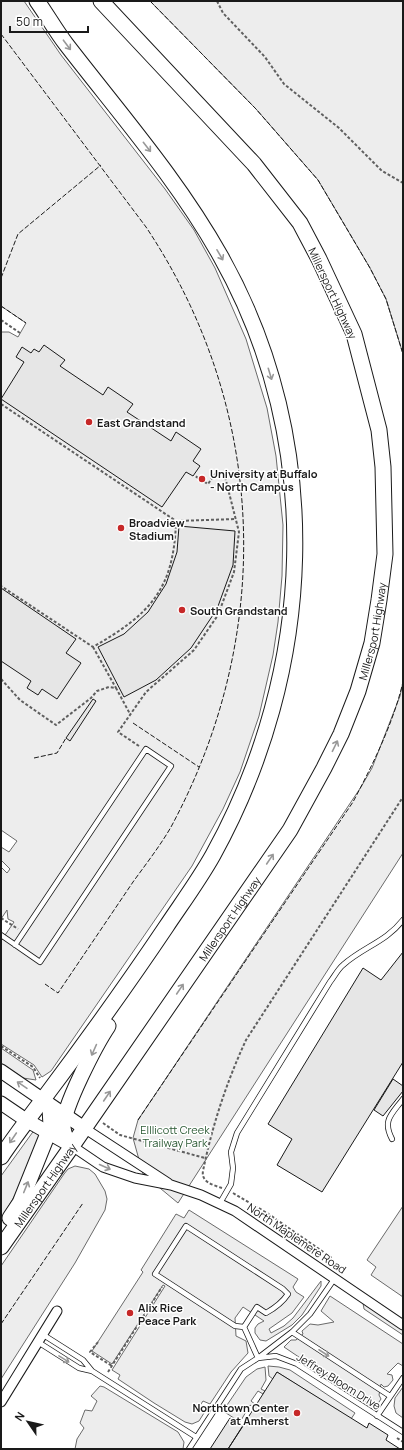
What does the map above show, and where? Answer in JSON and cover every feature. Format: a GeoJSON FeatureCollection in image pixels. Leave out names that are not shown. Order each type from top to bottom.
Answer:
{"type":"FeatureCollection","features":[{"type":"Feature","properties":{"kind":"main road"},"geometry":{"type":"LineString","coordinates":[[1,1156],[147,955],[212,857],[253,770],[267,728],[284,661],[292,612],[296,564],[294,501],[288,454],[277,398],[261,344],[242,296],[221,256],[168,173],[64,42],[37,1]]}},
{"type":"Feature","properties":{"kind":"main road","name":"Millersport Highway"},"geometry":{"type":"LineString","coordinates":[[1,1247],[290,830],[341,734],[358,691],[372,643],[385,554],[384,474],[379,430],[354,334],[313,247],[300,223],[254,164],[101,1]]}},
{"type":"Feature","properties":{"kind":"main road"},"geometry":{"type":"LineString","coordinates":[[72,1146],[66,1139],[63,1130],[66,1115],[97,1043],[126,1000],[147,955]]}},
{"type":"Feature","properties":{"kind":"main road"},"geometry":{"type":"LineString","coordinates":[[1,1234],[20,1203],[48,1132],[52,1117],[50,1108],[43,1099]]}},
{"type":"Feature","properties":{"kind":"street"},"geometry":{"type":"LineString","coordinates":[[1,1071],[84,1128]]}},
{"type":"Feature","properties":{"kind":"street"},"geometry":{"type":"LineString","coordinates":[[1,1103],[26,1120],[72,1146]]}},
{"type":"Feature","properties":{"kind":"street","name":"North Maplemere Road"},"geometry":{"type":"LineString","coordinates":[[84,1128],[171,1185]]}},
{"type":"Feature","properties":{"kind":"street","name":"North Maplemere Road"},"geometry":{"type":"LineString","coordinates":[[72,1146],[103,1167],[135,1178],[171,1185],[220,1203],[248,1220],[403,1325]]}},
{"type":"Feature","properties":{"kind":"street"},"geometry":{"type":"LineString","coordinates":[[1,1402],[57,1311]]}},
{"type":"Feature","properties":{"kind":"lane"},"geometry":{"type":"LineString","coordinates":[[1,936],[40,962],[172,766],[146,749],[145,750],[15,945]]}},
{"type":"Feature","properties":{"kind":"lane"},"geometry":{"type":"LineString","coordinates":[[220,1203],[231,1184],[233,1168],[231,1152],[237,1133],[330,982],[342,966],[352,957],[384,939],[395,930],[403,920]]}},
{"type":"Feature","properties":{"kind":"lane"},"geometry":{"type":"LineString","coordinates":[[392,1139],[387,1129],[387,1123],[403,1100]]}},
{"type":"Feature","properties":{"kind":"lane"},"geometry":{"type":"LineString","coordinates":[[186,1226],[283,1289],[288,1294],[275,1308],[266,1313],[257,1307],[244,1327],[235,1326],[155,1274],[186,1226]]}},
{"type":"Feature","properties":{"kind":"lane"},"geometry":{"type":"LineString","coordinates":[[244,1327],[258,1358],[292,1332],[310,1314],[335,1278]]}},
{"type":"Feature","properties":{"kind":"lane"},"geometry":{"type":"LineString","coordinates":[[292,1332],[390,1396]]}},
{"type":"Feature","properties":{"kind":"lane"},"geometry":{"type":"LineString","coordinates":[[42,1334],[83,1360],[92,1371],[196,1437]]}},
{"type":"Feature","properties":{"kind":"lane"},"geometry":{"type":"LineString","coordinates":[[37,1342],[78,1368],[92,1371]]}},
{"type":"Feature","properties":{"kind":"lane","name":"Jeffrey Bloom Drive"},"geometry":{"type":"LineString","coordinates":[[189,1449],[234,1376],[248,1363],[258,1358],[276,1356],[287,1359],[403,1432]]}},
{"type":"Feature","properties":{"kind":"lane"},"geometry":{"type":"LineString","coordinates":[[377,1416],[403,1378]]}},
{"type":"Feature","properties":{"kind":"path"},"geometry":{"type":"LineString","coordinates":[[217,1],[223,13],[265,57],[284,84],[339,128],[382,171],[403,183]]}},
{"type":"Feature","properties":{"kind":"path"},"geometry":{"type":"LineString","coordinates":[[1,320],[20,333]]}},
{"type":"Feature","properties":{"kind":"path"},"geometry":{"type":"LineString","coordinates":[[1,404],[176,521],[236,519]]}},
{"type":"Feature","properties":{"kind":"path"},"geometry":{"type":"LineString","coordinates":[[145,750],[118,732],[146,692],[194,650],[218,615],[237,560],[239,532],[224,473],[215,474],[208,484],[195,476]]}},
{"type":"Feature","properties":{"kind":"path"},"geometry":{"type":"LineString","coordinates":[[93,647],[134,622],[156,597],[164,582],[174,552],[176,521]]}},
{"type":"Feature","properties":{"kind":"path"},"geometry":{"type":"LineString","coordinates":[[1,586],[93,647],[130,714]]}},
{"type":"Feature","properties":{"kind":"path"},"geometry":{"type":"LineString","coordinates":[[1,679],[20,700],[56,725],[91,698],[97,691],[109,687],[116,688]]}},
{"type":"Feature","properties":{"kind":"path"},"geometry":{"type":"LineString","coordinates":[[1,918],[23,932]]}},
{"type":"Feature","properties":{"kind":"path"},"geometry":{"type":"LineString","coordinates":[[1,1046],[34,1067],[40,1078]]}},
{"type":"Feature","properties":{"kind":"path"},"geometry":{"type":"LineString","coordinates":[[102,1122],[120,1134],[205,1158]]}},
{"type":"Feature","properties":{"kind":"path"},"geometry":{"type":"LineString","coordinates":[[108,1372],[164,1285]]}},
{"type":"Feature","properties":{"kind":"path"},"geometry":{"type":"LineString","coordinates":[[98,1342],[90,1352],[112,1366]]}},
{"type":"Feature","properties":{"kind":"path"},"geometry":{"type":"LineString","coordinates":[[392,1434],[403,1442]]}},
{"type":"Feature","properties":{"kind":"shaded area"},"geometry":{"type":"Polygon","coordinates":[[[1,1],[24,1],[61,55],[165,189],[194,230],[215,268],[246,339],[267,408],[276,456],[283,525],[282,576],[278,622],[273,655],[259,716],[240,772],[223,809],[192,866],[51,1071],[42,1077],[34,1065],[1,1044],[1,941],[14,922],[8,919],[7,910],[1,919],[1,867],[7,873],[10,869],[1,860],[1,847],[9,852],[17,841],[1,830],[1,332],[9,332],[18,337],[26,323],[1,306],[1,1]]]}},
{"type":"Feature","properties":{"kind":"shaded area"},"geometry":{"type":"Polygon","coordinates":[[[150,1],[403,1],[403,354],[386,299],[370,268],[318,180],[256,109],[150,1]]]}},
{"type":"Feature","properties":{"kind":"shaded area","name":"Elllicott Creek Trailway Park"},"geometry":{"type":"Polygon","coordinates":[[[403,682],[403,853],[178,1203],[143,1174],[133,1138],[138,1120],[361,787],[372,768],[400,696],[403,682]]]}},
{"type":"Feature","properties":{"kind":"shaded area"},"geometry":{"type":"Polygon","coordinates":[[[1,1048],[33,1070],[36,1080],[23,1078],[1,1063],[1,1048]]]}},
{"type":"Feature","properties":{"kind":"shaded area"},"geometry":{"type":"Polygon","coordinates":[[[35,1129],[42,1135],[24,1180],[1,1219],[1,1176],[35,1129]]]}},
{"type":"Feature","properties":{"kind":"shaded area"},"geometry":{"type":"Polygon","coordinates":[[[75,1166],[89,1169],[95,1174],[105,1191],[107,1199],[105,1210],[75,1263],[1,1379],[1,1266],[64,1174],[68,1169],[75,1166]]]}},
{"type":"Feature","properties":{"kind":"shaded area"},"geometry":{"type":"Polygon","coordinates":[[[403,1206],[403,1297],[371,1275],[376,1267],[367,1260],[403,1206]]]}},
{"type":"Feature","properties":{"kind":"shaded area"},"geometry":{"type":"Polygon","coordinates":[[[189,1210],[298,1279],[293,1287],[296,1292],[304,1297],[292,1313],[269,1329],[271,1333],[284,1326],[293,1318],[321,1281],[321,1286],[302,1315],[292,1325],[266,1341],[260,1340],[255,1333],[255,1328],[258,1324],[264,1321],[243,1307],[235,1318],[236,1336],[246,1341],[248,1353],[231,1372],[210,1404],[203,1401],[197,1410],[200,1409],[204,1413],[199,1421],[192,1424],[185,1422],[118,1379],[120,1375],[112,1370],[165,1286],[163,1285],[112,1364],[92,1351],[143,1272],[141,1270],[176,1214],[184,1218],[189,1210]]]}},
{"type":"Feature","properties":{"kind":"shaded area"},"geometry":{"type":"Polygon","coordinates":[[[330,1296],[403,1344],[403,1366],[398,1363],[387,1374],[392,1375],[393,1380],[388,1386],[384,1387],[381,1384],[379,1395],[381,1399],[377,1405],[370,1405],[284,1347],[291,1340],[296,1340],[303,1334],[302,1331],[310,1324],[318,1325],[334,1322],[321,1311],[330,1296]]]}},
{"type":"Feature","properties":{"kind":"shaded area"},"geometry":{"type":"Polygon","coordinates":[[[363,1303],[403,1330],[403,1335],[364,1309],[363,1303]]]}},
{"type":"Feature","properties":{"kind":"shaded area"},"geometry":{"type":"Polygon","coordinates":[[[268,1366],[290,1370],[355,1413],[351,1419],[277,1372],[273,1379],[269,1376],[268,1366]]]}},
{"type":"Feature","properties":{"kind":"shaded area"},"geometry":{"type":"Polygon","coordinates":[[[265,1367],[266,1380],[261,1389],[265,1391],[263,1394],[258,1391],[251,1401],[256,1405],[254,1408],[250,1405],[240,1422],[223,1411],[246,1377],[257,1369],[265,1367]]]}},
{"type":"Feature","properties":{"kind":"shaded area"},"geometry":{"type":"Polygon","coordinates":[[[100,1386],[178,1432],[184,1442],[183,1449],[75,1449],[77,1439],[84,1428],[80,1423],[85,1410],[92,1411],[97,1401],[91,1396],[100,1386]]]}},
{"type":"Feature","properties":{"kind":"shaded area"},"geometry":{"type":"Polygon","coordinates":[[[403,1387],[403,1418],[396,1413],[394,1406],[395,1398],[403,1387]]]}},
{"type":"Feature","properties":{"kind":"building","name":"East Grandstand"},"geometry":{"type":"Polygon","coordinates":[[[44,345],[65,360],[60,366],[103,395],[108,387],[133,404],[127,412],[171,441],[176,432],[201,449],[193,461],[200,466],[193,476],[186,472],[162,507],[1,399],[24,362],[16,357],[22,347],[31,353],[34,349],[39,352],[44,345]]]}},
{"type":"Feature","properties":{"kind":"building","name":"South Grandstand"},"geometry":{"type":"Polygon","coordinates":[[[179,526],[235,531],[233,565],[217,609],[191,648],[156,680],[124,697],[98,647],[124,634],[148,612],[166,584],[177,552],[179,526]]]}},
{"type":"Feature","properties":{"kind":"building"},"geometry":{"type":"Polygon","coordinates":[[[1,588],[76,639],[66,653],[81,663],[57,699],[42,689],[38,695],[27,688],[31,681],[1,661],[1,588]]]}},
{"type":"Feature","properties":{"kind":"building"},"geometry":{"type":"Polygon","coordinates":[[[93,699],[96,701],[70,741],[66,738],[93,699]]]}},
{"type":"Feature","properties":{"kind":"building"},"geometry":{"type":"Polygon","coordinates":[[[403,952],[403,1062],[322,1192],[277,1165],[292,1139],[268,1124],[363,968],[381,980],[403,952]]]}},
{"type":"Feature","properties":{"kind":"building"},"geometry":{"type":"Polygon","coordinates":[[[393,1079],[403,1086],[403,1091],[383,1116],[374,1110],[393,1079]]]}},
{"type":"Feature","properties":{"kind":"building","name":"Northtown Center at Amherst"},"geometry":{"type":"Polygon","coordinates":[[[277,1372],[367,1428],[369,1423],[388,1435],[386,1440],[400,1449],[228,1449],[277,1372]]]}},
{"type":"Feature","properties":{"kind":"building"},"geometry":{"type":"Polygon","coordinates":[[[230,1418],[243,1426],[228,1449],[210,1449],[230,1418]]]}},
{"type":"Feature","properties":{"kind":"fence"},"geometry":{"type":"LineString","coordinates":[[150,1],[256,109],[318,180],[370,268],[386,299],[403,354]]}},
{"type":"Feature","properties":{"kind":"fence"},"geometry":{"type":"LineString","coordinates":[[1,34],[146,227],[186,297],[216,371],[235,446],[243,523],[241,601],[228,678],[205,753],[167,834],[58,993],[45,984]]}},
{"type":"Feature","properties":{"kind":"fence"},"geometry":{"type":"LineString","coordinates":[[1,278],[18,234],[101,165]]}},
{"type":"Feature","properties":{"kind":"fence"},"geometry":{"type":"LineString","coordinates":[[1,306],[26,323]]}},
{"type":"Feature","properties":{"kind":"fence"},"geometry":{"type":"LineString","coordinates":[[138,1120],[353,802],[388,728],[403,682]]}},
{"type":"Feature","properties":{"kind":"fence"},"geometry":{"type":"LineString","coordinates":[[133,723],[199,767]]}},
{"type":"Feature","properties":{"kind":"fence"},"geometry":{"type":"LineString","coordinates":[[34,758],[57,753],[66,738]]}},
{"type":"Feature","properties":{"kind":"fence"},"geometry":{"type":"LineString","coordinates":[[1,1324],[83,1203]]}},
{"type":"Feature","properties":{"kind":"place","name":"East Grandstand"},"geometry":{"type":"Point","coordinates":[89,422]}},
{"type":"Feature","properties":{"kind":"place","name":"University at Buffalo - North Campus"},"geometry":{"type":"Point","coordinates":[202,479]}},
{"type":"Feature","properties":{"kind":"place","name":"Broadview Stadium"},"geometry":{"type":"Point","coordinates":[121,528]}},
{"type":"Feature","properties":{"kind":"place","name":"South Grandstand"},"geometry":{"type":"Point","coordinates":[182,610]}},
{"type":"Feature","properties":{"kind":"place","name":"Alix Rice Peace Park"},"geometry":{"type":"Point","coordinates":[130,1313]}},
{"type":"Feature","properties":{"kind":"place","name":"Northtown Center at Amherst"},"geometry":{"type":"Point","coordinates":[297,1413]}}]}
